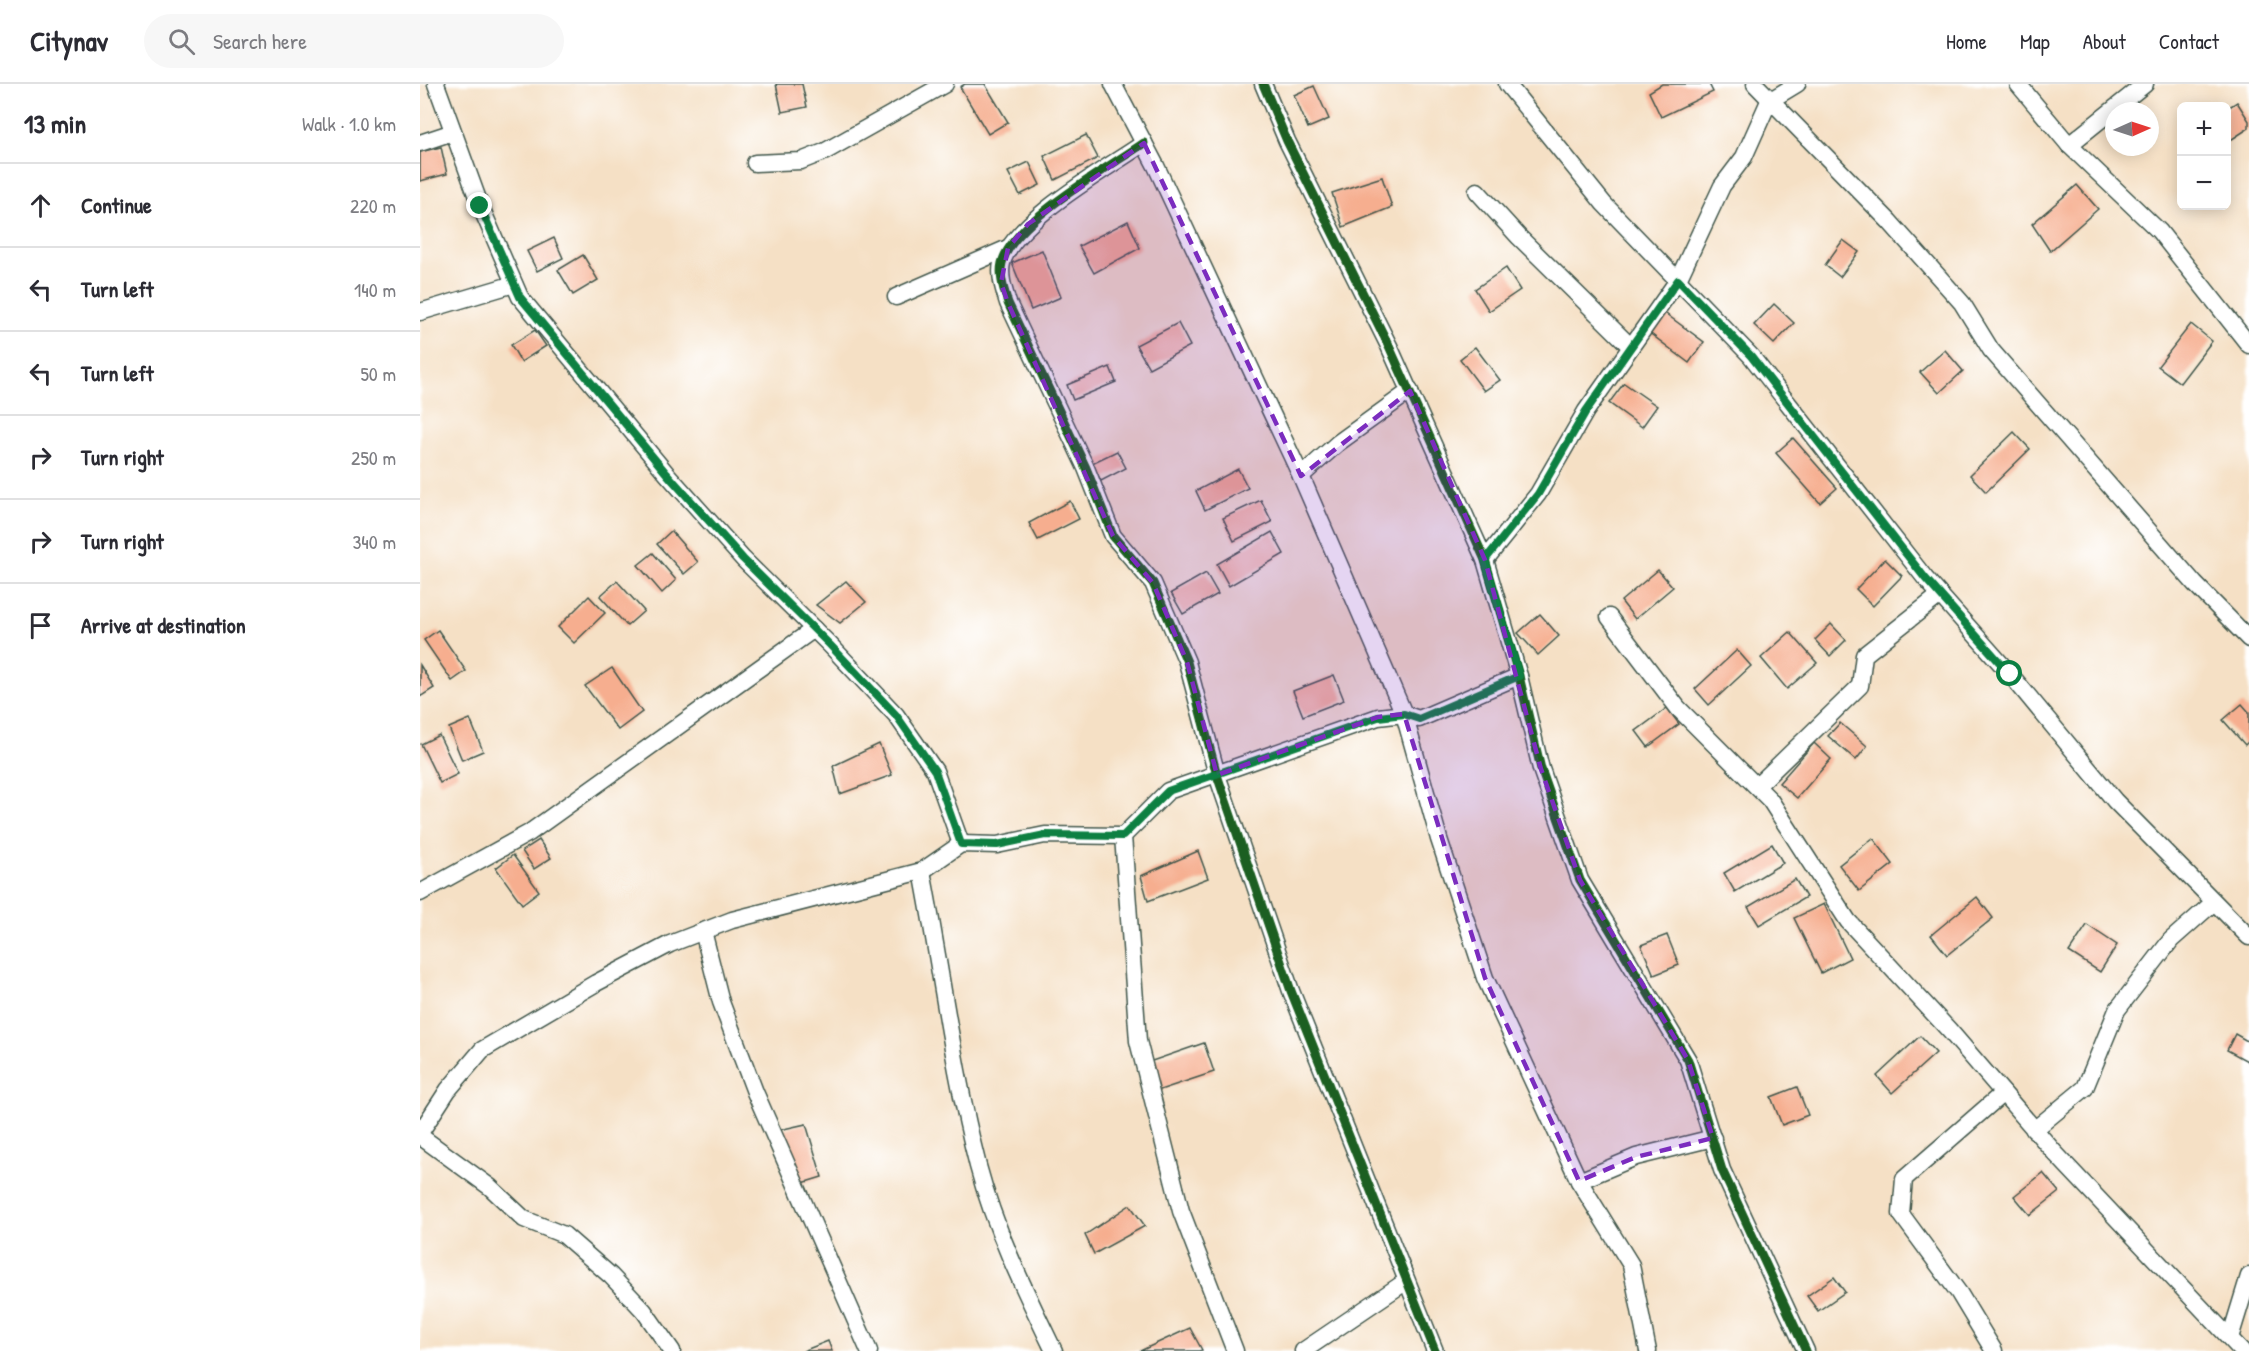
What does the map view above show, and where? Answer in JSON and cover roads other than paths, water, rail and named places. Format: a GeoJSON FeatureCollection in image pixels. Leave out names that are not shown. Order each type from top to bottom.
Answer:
{"type":"FeatureCollection","features":[{"type":"Feature","properties":{"kind":"street"},"geometry":{"type":"LineString","coordinates":[[436,84],[480,206],[520,297],[667,474],[743,559],[896,715],[935,771],[961,844]]}},
{"type":"Feature","properties":{"kind":"street"},"geometry":{"type":"LineString","coordinates":[[754,163],[801,161],[824,152],[945,84]]}},
{"type":"Feature","properties":{"kind":"street"},"geometry":{"type":"LineString","coordinates":[[1113,84],[1144,143],[1301,476],[1404,714],[1439,839],[1485,978],[1579,1181],[1631,1265],[1648,1351]]}},
{"type":"Feature","properties":{"kind":"street"},"geometry":{"type":"LineString","coordinates":[[1263,84],[1287,141],[1410,391],[1485,560],[1519,676],[1541,769],[1580,880],[1688,1060],[1722,1170],[1806,1351]]}},
{"type":"Feature","properties":{"kind":"street"},"geometry":{"type":"LineString","coordinates":[[1507,84],[1604,204],[1751,356],[1940,595],[2010,674],[2115,801],[2249,938]]}},
{"type":"Feature","properties":{"kind":"street"},"geometry":{"type":"LineString","coordinates":[[1755,84],[1768,100],[1889,221],[1962,303],[1991,350],[2195,584],[2249,639]]}},
{"type":"Feature","properties":{"kind":"street"},"geometry":{"type":"LineString","coordinates":[[1485,560],[1538,494],[1586,411],[1678,280],[1722,186],[1744,157],[1768,100],[1797,84]]}},
{"type":"Feature","properties":{"kind":"street"},"geometry":{"type":"LineString","coordinates":[[2018,84],[2069,145],[2159,231],[2249,345]]}},
{"type":"Feature","properties":{"kind":"street"},"geometry":{"type":"LineString","coordinates":[[2069,145],[2145,84]]}},
{"type":"Feature","properties":{"kind":"street"},"geometry":{"type":"LineString","coordinates":[[420,143],[453,132]]}},
{"type":"Feature","properties":{"kind":"street"},"geometry":{"type":"LineString","coordinates":[[1144,143],[1028,224],[1008,248],[1002,264],[1001,273],[1008,303],[1086,468],[1113,536],[1153,583],[1187,662],[1217,775],[1291,991],[1405,1282],[1435,1351]]}},
{"type":"Feature","properties":{"kind":"street"},"geometry":{"type":"LineString","coordinates":[[1477,191],[1519,237],[1630,346]]}},
{"type":"Feature","properties":{"kind":"street"},"geometry":{"type":"LineString","coordinates":[[896,297],[1008,248]]}},
{"type":"Feature","properties":{"kind":"street"},"geometry":{"type":"LineString","coordinates":[[420,312],[514,284]]}},
{"type":"Feature","properties":{"kind":"street"},"geometry":{"type":"LineString","coordinates":[[1301,476],[1338,443],[1410,391]]}},
{"type":"Feature","properties":{"kind":"street"},"geometry":{"type":"LineString","coordinates":[[1757,786],[1860,686],[1864,655],[1940,595]]}},
{"type":"Feature","properties":{"kind":"street"},"geometry":{"type":"LineString","coordinates":[[1609,617],[1678,708],[1770,800],[1848,921],[1949,1030],[2034,1130],[2242,1351]]}},
{"type":"Feature","properties":{"kind":"street"},"geometry":{"type":"LineString","coordinates":[[420,893],[529,832],[814,629]]}},
{"type":"Feature","properties":{"kind":"street"},"geometry":{"type":"LineString","coordinates":[[672,1351],[644,1311],[611,1276],[564,1235],[524,1219],[490,1187],[420,1134],[448,1090],[482,1050],[596,983],[670,944],[732,920],[922,871],[961,844],[997,845],[1045,835],[1123,836],[1168,791],[1217,775],[1281,749],[1378,717],[1404,714],[1419,719],[1519,676]]}},
{"type":"Feature","properties":{"kind":"street"},"geometry":{"type":"LineString","coordinates":[[1123,836],[1138,1041],[1181,1210],[1235,1351]]}},
{"type":"Feature","properties":{"kind":"street"},"geometry":{"type":"LineString","coordinates":[[922,871],[951,1041],[979,1168],[999,1229],[1054,1351]]}},
{"type":"Feature","properties":{"kind":"street"},"geometry":{"type":"LineString","coordinates":[[2034,1130],[2085,1088],[2117,1010],[2171,940],[2214,902]]}},
{"type":"Feature","properties":{"kind":"street"},"geometry":{"type":"LineString","coordinates":[[703,931],[722,1002],[755,1092],[869,1351]]}},
{"type":"Feature","properties":{"kind":"street"},"geometry":{"type":"LineString","coordinates":[[1994,1351],[1959,1293],[1901,1214],[1904,1179],[2003,1093]]}},
{"type":"Feature","properties":{"kind":"street"},"geometry":{"type":"LineString","coordinates":[[1579,1181],[1636,1157],[1713,1138]]}},
{"type":"Feature","properties":{"kind":"street"},"geometry":{"type":"LineString","coordinates":[[2230,1338],[2249,1276]]}},
{"type":"Feature","properties":{"kind":"street"},"geometry":{"type":"LineString","coordinates":[[1303,1351],[1405,1282]]}}]}
